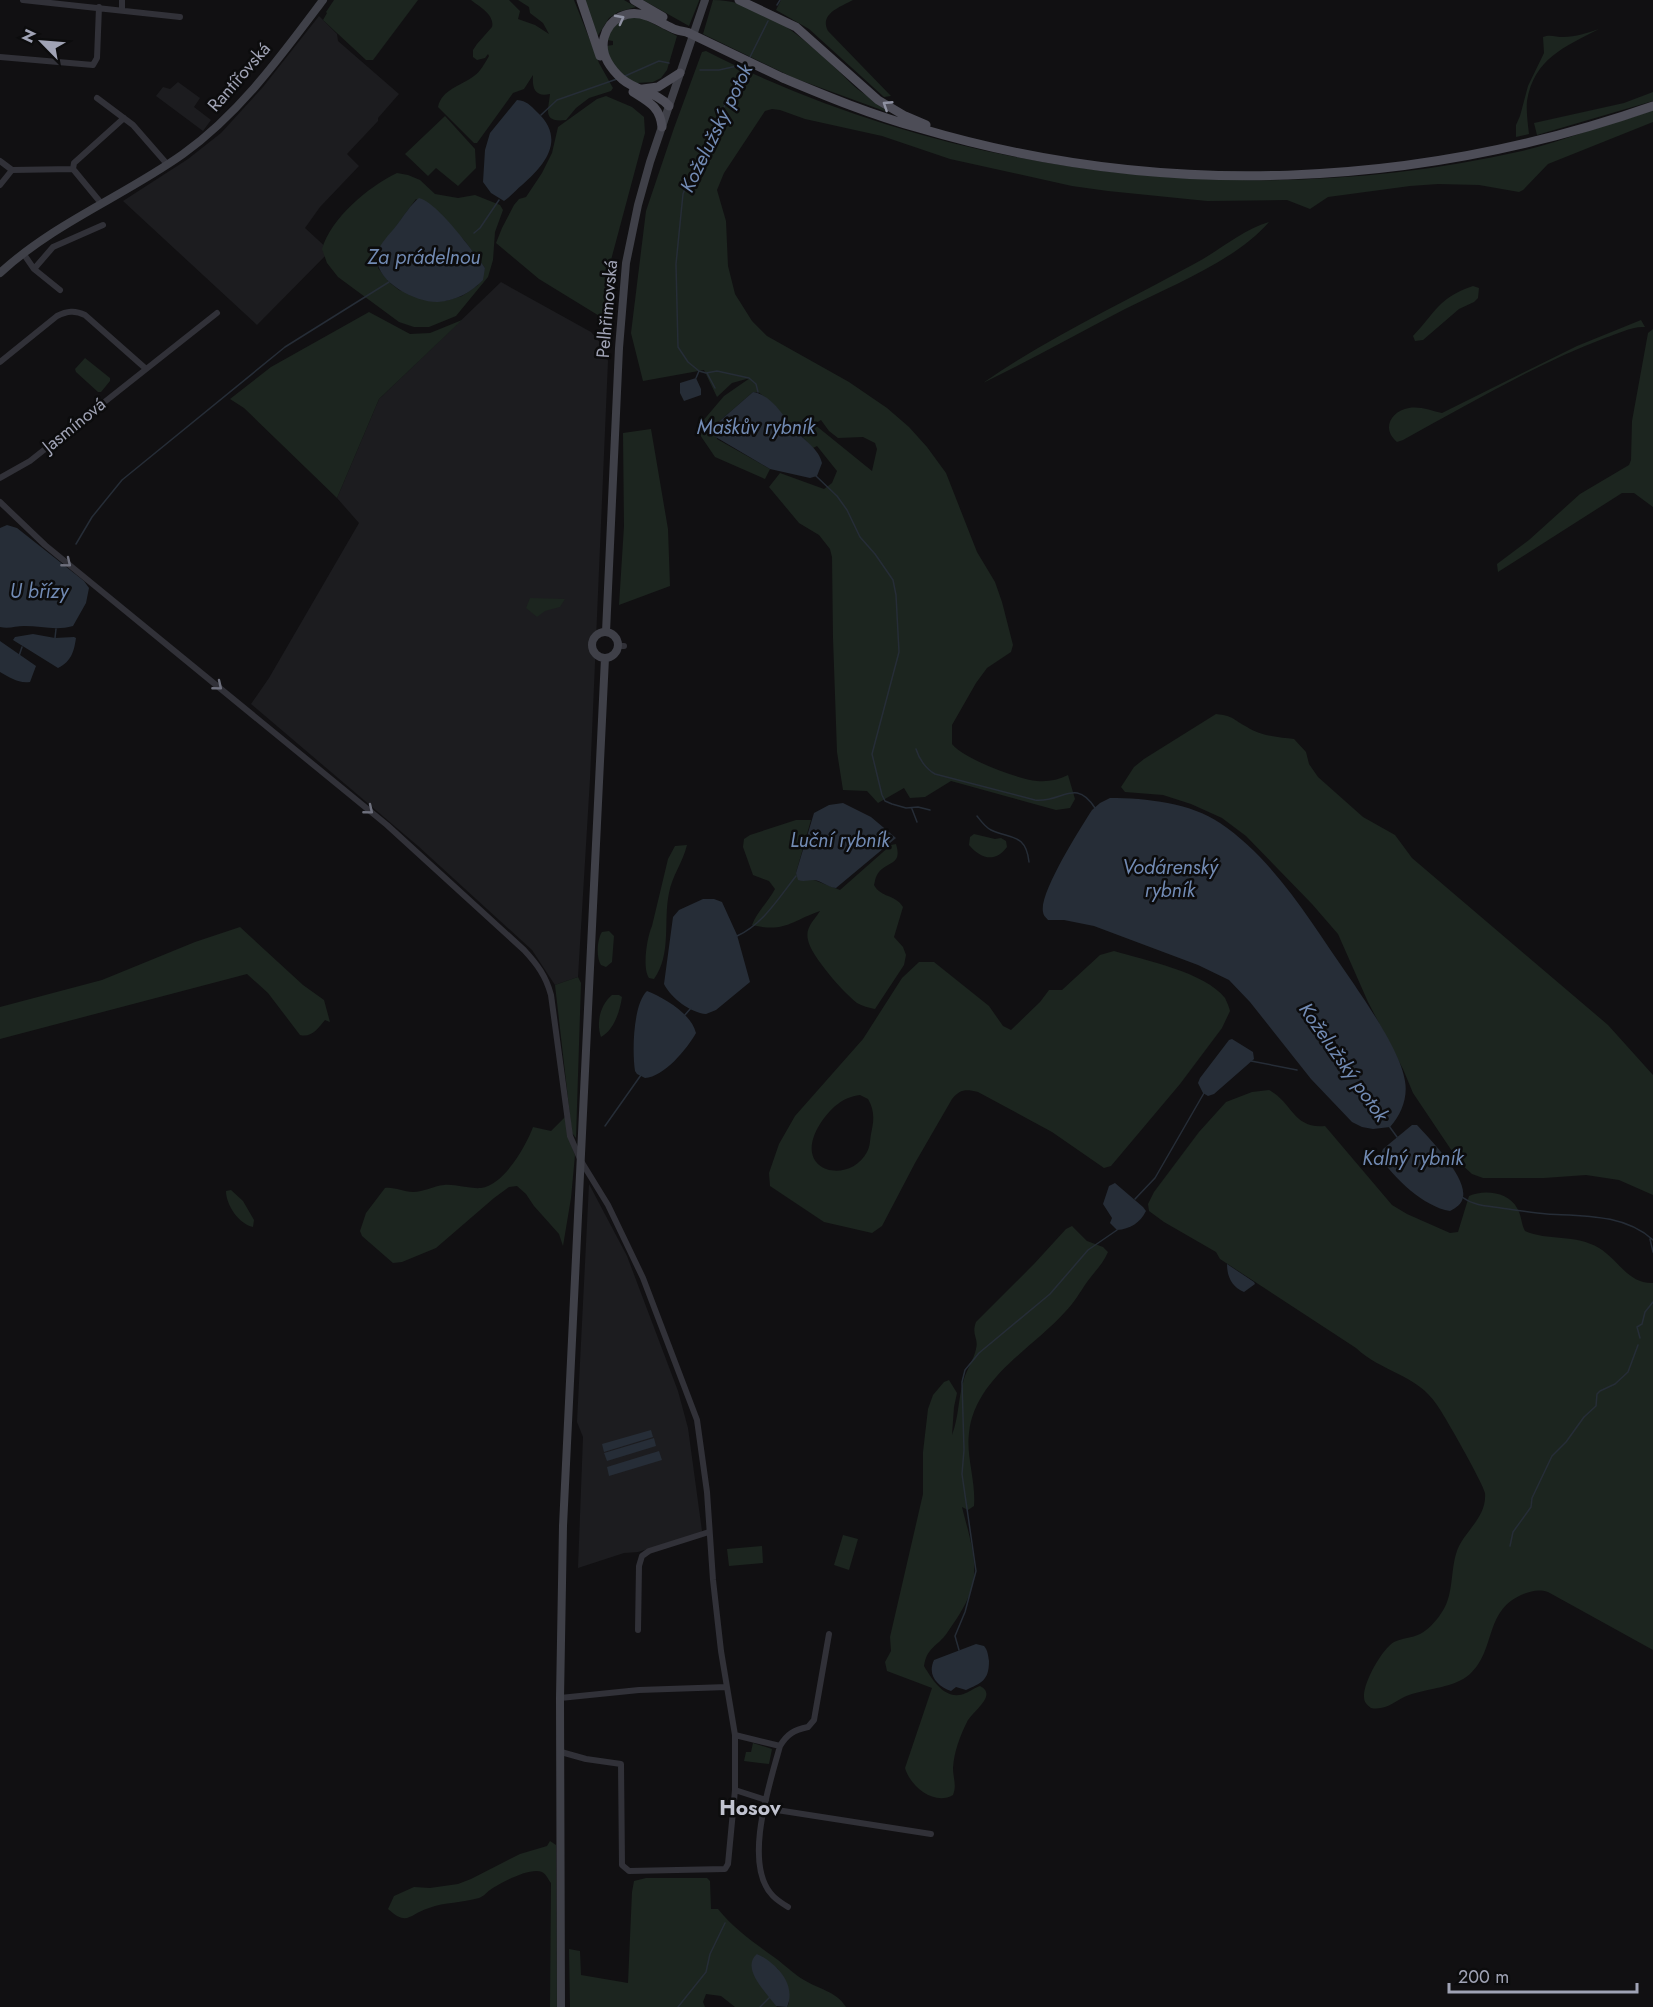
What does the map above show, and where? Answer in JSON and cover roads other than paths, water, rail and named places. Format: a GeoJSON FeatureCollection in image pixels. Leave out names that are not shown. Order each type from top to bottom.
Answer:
{"type":"FeatureCollection","features":[{"type":"Feature","properties":{"kind":"main road","name":"Rantířovská"},"geometry":{"type":"LineString","coordinates":[[0,273],[23,253],[167,164],[216,128],[264,77],[323,0]]}},
{"type":"Feature","properties":{"kind":"main road"},"geometry":{"type":"LineString","coordinates":[[581,0],[596,45],[611,71],[655,106],[660,115],[662,127]]}},
{"type":"Feature","properties":{"kind":"main road"},"geometry":{"type":"LineString","coordinates":[[633,0],[665,22]]}},
{"type":"Feature","properties":{"kind":"main road","name":"Pelhřimovská"},"geometry":{"type":"LineString","coordinates":[[606,632],[624,278],[640,195],[705,0]]}},
{"type":"Feature","properties":{"kind":"main road"},"geometry":{"type":"LineString","coordinates":[[739,0],[801,30],[873,96],[905,116],[934,127],[1041,157]]}},
{"type":"Feature","properties":{"kind":"main road"},"geometry":{"type":"LineString","coordinates":[[611,71],[603,46],[605,34],[613,22],[624,15],[646,15],[690,33],[735,57],[783,78],[899,122],[970,142],[1041,157],[1105,167],[1174,174],[1269,176],[1355,171],[1438,162],[1574,132],[1653,106]]}},
{"type":"Feature","properties":{"kind":"main road"},"geometry":{"type":"LineString","coordinates":[[639,89],[658,87],[680,73]]}},
{"type":"Feature","properties":{"kind":"main road"},"geometry":{"type":"LineString","coordinates":[[621,81],[660,98],[669,106]]}},
{"type":"Feature","properties":{"kind":"main road"},"geometry":{"type":"LineString","coordinates":[[655,106],[669,106]]}},
{"type":"Feature","properties":{"kind":"main road"},"geometry":{"type":"LineString","coordinates":[[606,632],[615,636],[622,646],[614,655],[605,658],[595,653],[592,646],[596,636],[606,632]]}},
{"type":"Feature","properties":{"kind":"main road"},"geometry":{"type":"LineString","coordinates":[[561,2007],[560,1698],[563,1526],[605,658]]}},
{"type":"Feature","properties":{"kind":"street"},"geometry":{"type":"LineString","coordinates":[[23,0],[180,17]]}},
{"type":"Feature","properties":{"kind":"street"},"geometry":{"type":"LineString","coordinates":[[122,0],[122,10]]}},
{"type":"Feature","properties":{"kind":"street"},"geometry":{"type":"LineString","coordinates":[[0,57],[93,65],[96,58],[99,8]]}},
{"type":"Feature","properties":{"kind":"street"},"geometry":{"type":"LineString","coordinates":[[97,98],[133,125],[167,164]]}},
{"type":"Feature","properties":{"kind":"street"},"geometry":{"type":"LineString","coordinates":[[73,170],[75,163],[124,118]]}},
{"type":"Feature","properties":{"kind":"street"},"geometry":{"type":"LineString","coordinates":[[0,161],[12,170],[73,170],[101,203]]}},
{"type":"Feature","properties":{"kind":"street"},"geometry":{"type":"LineString","coordinates":[[0,184],[12,170]]}},
{"type":"Feature","properties":{"kind":"street"},"geometry":{"type":"LineString","coordinates":[[34,269],[53,248],[103,225]]}},
{"type":"Feature","properties":{"kind":"street"},"geometry":{"type":"LineString","coordinates":[[23,253],[34,269],[60,290]]}},
{"type":"Feature","properties":{"kind":"street"},"geometry":{"type":"LineString","coordinates":[[0,362],[57,316],[73,311],[85,315],[145,369]]}},
{"type":"Feature","properties":{"kind":"street","name":"Jasmínová"},"geometry":{"type":"LineString","coordinates":[[0,478],[30,461],[217,313]]}},
{"type":"Feature","properties":{"kind":"street"},"geometry":{"type":"LineString","coordinates":[[0,502],[22,525],[387,825],[537,964],[547,981],[551,995],[570,1136],[581,1161],[608,1205],[643,1278],[697,1420],[707,1492],[721,1651],[735,1735],[735,1791],[728,1864],[725,1869],[629,1870],[622,1865],[621,1764],[586,1759],[561,1752]]}},
{"type":"Feature","properties":{"kind":"street"},"geometry":{"type":"LineString","coordinates":[[638,1630],[639,1566],[642,1556],[649,1551],[710,1532]]}},
{"type":"Feature","properties":{"kind":"street"},"geometry":{"type":"LineString","coordinates":[[788,1907],[772,1896],[765,1885],[758,1850],[759,1832],[780,1746],[790,1733],[808,1727],[814,1720],[829,1634]]}},
{"type":"Feature","properties":{"kind":"street"},"geometry":{"type":"LineString","coordinates":[[560,1698],[639,1690],[727,1687]]}},
{"type":"Feature","properties":{"kind":"street"},"geometry":{"type":"LineString","coordinates":[[735,1735],[780,1746]]}},
{"type":"Feature","properties":{"kind":"street"},"geometry":{"type":"LineString","coordinates":[[735,1791],[766,1800]]}},
{"type":"Feature","properties":{"kind":"street"},"geometry":{"type":"LineString","coordinates":[[764,1808],[932,1834]]}},
{"type":"Feature","properties":{"kind":"water","name":"Za prádelnou"},"geometry":{"type":"Polygon","coordinates":[[[517,100],[528,104],[546,122],[551,141],[549,151],[539,169],[504,201],[491,193],[483,182],[485,150],[490,133],[517,100]]]}},
{"type":"Feature","properties":{"kind":"water","name":"Za prádelnou"},"geometry":{"type":"Polygon","coordinates":[[[419,198],[427,201],[445,217],[485,268],[483,280],[457,298],[438,302],[418,299],[397,288],[388,280],[381,272],[377,262],[381,245],[419,198]]]}},
{"type":"Feature","properties":{"kind":"water"},"geometry":{"type":"Polygon","coordinates":[[[696,378],[701,395],[684,401],[680,393],[680,383],[696,378]]]}},
{"type":"Feature","properties":{"kind":"water","name":"Maškův rybník"},"geometry":{"type":"Polygon","coordinates":[[[753,392],[772,402],[795,430],[815,449],[822,463],[817,476],[810,478],[770,469],[714,436],[715,425],[753,392]]]}},
{"type":"Feature","properties":{"kind":"water","name":"U břízy"},"geometry":{"type":"Polygon","coordinates":[[[7,525],[17,528],[84,581],[89,588],[86,603],[73,626],[0,627],[0,528],[7,525]]]}},
{"type":"Feature","properties":{"kind":"water","name":"U břízy"},"geometry":{"type":"Polygon","coordinates":[[[33,634],[55,638],[76,638],[69,659],[58,668],[13,640],[15,637],[33,634]]]}},
{"type":"Feature","properties":{"kind":"water","name":"U břízy"},"geometry":{"type":"Polygon","coordinates":[[[0,641],[36,666],[30,682],[18,681],[0,672],[0,641]]]}},
{"type":"Feature","properties":{"kind":"water","name":"Vodárenský rybník"},"geometry":{"type":"Polygon","coordinates":[[[1110,798],[1168,803],[1208,816],[1240,838],[1275,874],[1364,1000],[1397,1056],[1405,1081],[1405,1094],[1400,1112],[1390,1127],[1373,1129],[1352,1122],[1311,1079],[1250,1002],[1229,980],[1198,965],[1094,926],[1064,920],[1048,920],[1045,917],[1043,903],[1062,861],[1092,810],[1110,798]]]}},
{"type":"Feature","properties":{"kind":"water","name":"Luční rybník"},"geometry":{"type":"Polygon","coordinates":[[[843,803],[871,817],[896,838],[836,888],[814,880],[798,880],[796,873],[814,813],[829,805],[843,803]]]}},
{"type":"Feature","properties":{"kind":"water"},"geometry":{"type":"Polygon","coordinates":[[[703,899],[722,902],[737,935],[750,982],[716,1010],[706,1014],[694,1011],[682,1004],[664,984],[673,917],[679,910],[703,899]]]}},
{"type":"Feature","properties":{"kind":"water"},"geometry":{"type":"Polygon","coordinates":[[[647,991],[669,1002],[683,1013],[696,1033],[687,1047],[667,1068],[645,1078],[635,1071],[634,1041],[636,1017],[642,997],[647,991]]]}},
{"type":"Feature","properties":{"kind":"water"},"geometry":{"type":"Polygon","coordinates":[[[1232,1039],[1253,1052],[1254,1059],[1214,1094],[1208,1096],[1203,1093],[1198,1083],[1200,1078],[1232,1039]]]}},
{"type":"Feature","properties":{"kind":"water","name":"Kalný rybník"},"geometry":{"type":"Polygon","coordinates":[[[1412,1125],[1417,1125],[1430,1139],[1454,1169],[1459,1179],[1463,1197],[1458,1206],[1450,1211],[1420,1198],[1393,1174],[1380,1157],[1383,1149],[1412,1125]]]}},
{"type":"Feature","properties":{"kind":"water"},"geometry":{"type":"Polygon","coordinates":[[[1115,1183],[1146,1211],[1134,1225],[1117,1230],[1110,1223],[1112,1218],[1103,1204],[1109,1186],[1115,1183]]]}},
{"type":"Feature","properties":{"kind":"water"},"geometry":{"type":"Polygon","coordinates":[[[1227,1264],[1255,1284],[1244,1292],[1240,1290],[1231,1281],[1227,1264]]]}},
{"type":"Feature","properties":{"kind":"water"},"geometry":{"type":"Polygon","coordinates":[[[651,1430],[653,1437],[604,1452],[602,1444],[651,1430]]]}},
{"type":"Feature","properties":{"kind":"water"},"geometry":{"type":"Polygon","coordinates":[[[654,1438],[656,1446],[607,1461],[604,1453],[654,1438]]]}},
{"type":"Feature","properties":{"kind":"water"},"geometry":{"type":"Polygon","coordinates":[[[659,1451],[662,1460],[609,1476],[607,1467],[659,1451]]]}},
{"type":"Feature","properties":{"kind":"water"},"geometry":{"type":"Polygon","coordinates":[[[976,1644],[984,1646],[988,1655],[989,1668],[986,1677],[966,1690],[956,1687],[951,1691],[941,1686],[933,1675],[934,1660],[976,1644]]]}},
{"type":"Feature","properties":{"kind":"water"},"geometry":{"type":"Polygon","coordinates":[[[757,1954],[771,1963],[787,1982],[789,1998],[787,2007],[776,2006],[753,1973],[753,1960],[757,1954]]]}},
{"type":"Feature","properties":{"kind":"waterway","name":"Koželužský potok"},"geometry":{"type":"LineString","coordinates":[[777,5],[780,0]]}},
{"type":"Feature","properties":{"kind":"waterway","name":"Koželužský potok"},"geometry":{"type":"LineString","coordinates":[[750,57],[768,21]]}},
{"type":"Feature","properties":{"kind":"waterway"},"geometry":{"type":"LineString","coordinates":[[625,76],[659,61],[669,63]]}},
{"type":"Feature","properties":{"kind":"waterway","name":"Koželužský potok"},"geometry":{"type":"LineString","coordinates":[[746,63],[691,173],[683,194],[676,264],[678,347],[688,362],[699,371],[706,373],[717,371],[749,378],[756,384],[758,392]]}},
{"type":"Feature","properties":{"kind":"waterway"},"geometry":{"type":"LineString","coordinates":[[700,70],[719,70],[746,64]]}},
{"type":"Feature","properties":{"kind":"waterway"},"geometry":{"type":"LineString","coordinates":[[541,115],[557,100],[617,79]]}},
{"type":"Feature","properties":{"kind":"waterway"},"geometry":{"type":"LineString","coordinates":[[474,233],[499,200]]}},
{"type":"Feature","properties":{"kind":"waterway"},"geometry":{"type":"LineString","coordinates":[[76,544],[92,517],[122,480],[285,347],[389,282]]}},
{"type":"Feature","properties":{"kind":"waterway","name":"Koželužský potok"},"geometry":{"type":"LineString","coordinates":[[696,378],[699,371]]}},
{"type":"Feature","properties":{"kind":"waterway"},"geometry":{"type":"LineString","coordinates":[[707,373],[715,388]]}},
{"type":"Feature","properties":{"kind":"waterway","name":"Koželužský potok"},"geometry":{"type":"LineString","coordinates":[[816,476],[837,496],[847,510],[860,537],[893,580],[899,652],[872,754],[882,795],[885,801],[892,804],[930,810]]}},
{"type":"Feature","properties":{"kind":"waterway"},"geometry":{"type":"LineString","coordinates":[[55,638],[56,629]]}},
{"type":"Feature","properties":{"kind":"waterway"},"geometry":{"type":"LineString","coordinates":[[19,656],[22,647]]}},
{"type":"Feature","properties":{"kind":"waterway"},"geometry":{"type":"LineString","coordinates":[[916,749],[923,763],[935,774],[1035,800],[1074,793],[1081,794],[1095,808]]}},
{"type":"Feature","properties":{"kind":"waterway"},"geometry":{"type":"LineString","coordinates":[[912,809],[917,822]]}},
{"type":"Feature","properties":{"kind":"waterway","name":"Koželužský potok"},"geometry":{"type":"LineString","coordinates":[[977,816],[989,829],[1016,838],[1021,842],[1029,862]]}},
{"type":"Feature","properties":{"kind":"waterway"},"geometry":{"type":"LineString","coordinates":[[737,936],[762,918],[796,876]]}},
{"type":"Feature","properties":{"kind":"waterway"},"geometry":{"type":"LineString","coordinates":[[684,1016],[691,1008]]}},
{"type":"Feature","properties":{"kind":"waterway"},"geometry":{"type":"LineString","coordinates":[[1251,1061],[1297,1070]]}},
{"type":"Feature","properties":{"kind":"waterway"},"geometry":{"type":"LineString","coordinates":[[605,1126],[641,1075]]}},
{"type":"Feature","properties":{"kind":"waterway"},"geometry":{"type":"LineString","coordinates":[[1135,1199],[1155,1178],[1204,1093]]}},
{"type":"Feature","properties":{"kind":"waterway","name":"Koželužský potok"},"geometry":{"type":"LineString","coordinates":[[1389,1126],[1397,1137]]}},
{"type":"Feature","properties":{"kind":"waterway","name":"Koželužský potok"},"geometry":{"type":"LineString","coordinates":[[1462,1197],[1486,1206],[1617,1221],[1630,1225],[1653,1240]]}},
{"type":"Feature","properties":{"kind":"waterway"},"geometry":{"type":"LineString","coordinates":[[959,1650],[955,1636],[965,1612],[976,1571],[962,1474],[964,1450],[962,1382],[965,1370],[979,1353],[1050,1294],[1088,1250],[1117,1230]]}},
{"type":"Feature","properties":{"kind":"waterway"},"geometry":{"type":"LineString","coordinates":[[1650,1239],[1653,1252]]}},
{"type":"Feature","properties":{"kind":"waterway"},"geometry":{"type":"LineString","coordinates":[[1640,1338],[1637,1327],[1642,1324],[1645,1312],[1653,1302]]}},
{"type":"Feature","properties":{"kind":"waterway"},"geometry":{"type":"LineString","coordinates":[[1510,1546],[1513,1532],[1531,1507],[1532,1498],[1552,1456],[1596,1406],[1597,1394],[1615,1384],[1628,1372],[1638,1345]]}},
{"type":"Feature","properties":{"kind":"waterway"},"geometry":{"type":"LineString","coordinates":[[678,2007],[706,1972],[710,1954],[725,1923]]}},
{"type":"Feature","properties":{"kind":"waterway"},"geometry":{"type":"LineString","coordinates":[[760,2007],[770,1997]]}},
{"type":"Feature","properties":{"kind":"district","name":"Hosov"},"geometry":{"type":"Point","coordinates":[750,1808]}}]}
